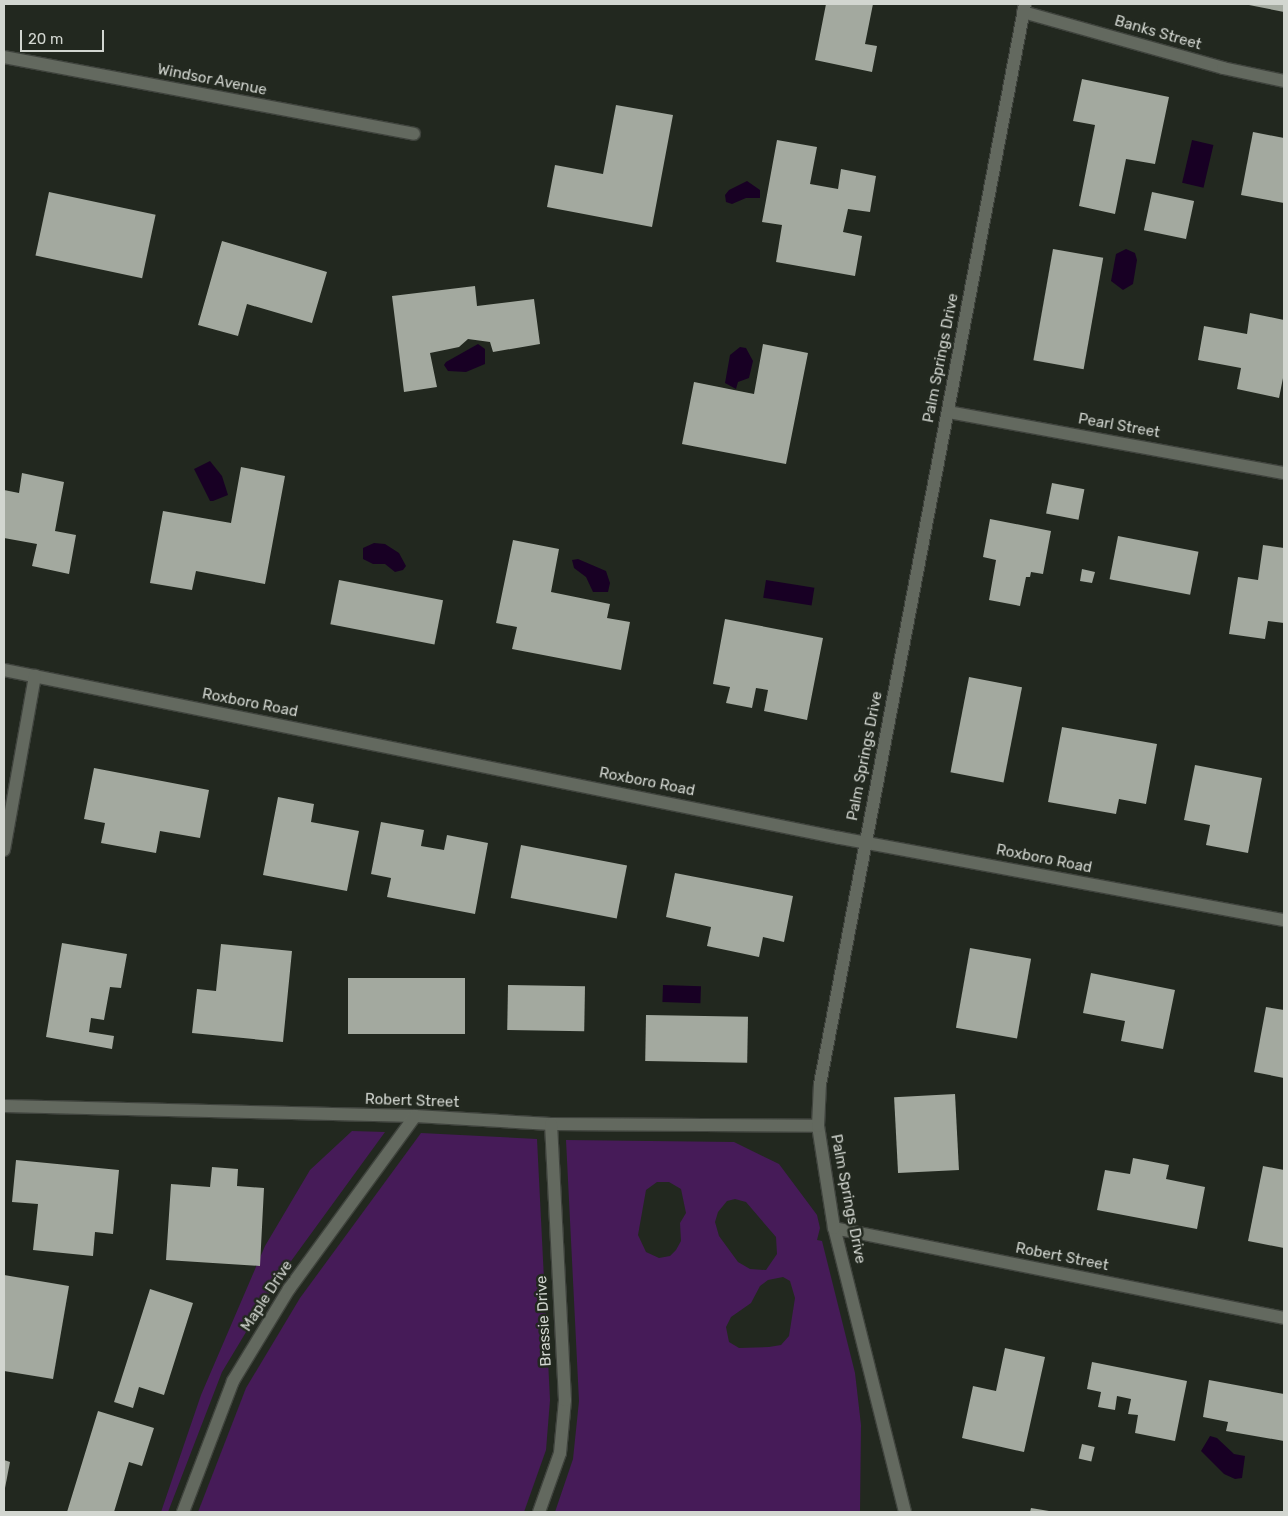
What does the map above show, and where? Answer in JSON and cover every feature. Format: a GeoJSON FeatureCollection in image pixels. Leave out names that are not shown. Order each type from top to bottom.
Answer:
{"type":"FeatureCollection","features":[{"type":"Feature","properties":{"kind":"street","name":"Banks Street"},"geometry":{"type":"LineString","coordinates":[[1024,8],[1223,68],[1284,81]]}},
{"type":"Feature","properties":{"kind":"street","name":"Palm Springs Drive"},"geometry":{"type":"LineString","coordinates":[[905,1512],[834,1228],[818,1126],[820,1084],[1024,8]]}},
{"type":"Feature","properties":{"kind":"street","name":"Windsor Avenue"},"geometry":{"type":"LineString","coordinates":[[4,57],[414,134]]}},
{"type":"Feature","properties":{"kind":"street","name":"Pearl Street"},"geometry":{"type":"LineString","coordinates":[[948,412],[1284,473]]}},
{"type":"Feature","properties":{"kind":"street","name":"Roxboro Road"},"geometry":{"type":"LineString","coordinates":[[4,670],[865,842],[1284,920]]}},
{"type":"Feature","properties":{"kind":"street"},"geometry":{"type":"LineString","coordinates":[[4,850],[35,676]]}},
{"type":"Feature","properties":{"kind":"street","name":"Robert Street"},"geometry":{"type":"LineString","coordinates":[[4,1106],[415,1116],[551,1124],[818,1126]]}},
{"type":"Feature","properties":{"kind":"street","name":"Maple Drive"},"geometry":{"type":"LineString","coordinates":[[183,1512],[233,1380],[289,1289],[415,1116]]}},
{"type":"Feature","properties":{"kind":"street","name":"Brassie Drive"},"geometry":{"type":"LineString","coordinates":[[539,1512],[560,1453],[565,1400],[551,1124]]}},
{"type":"Feature","properties":{"kind":"street","name":"Robert Street"},"geometry":{"type":"LineString","coordinates":[[834,1228],[1284,1318]]}},
{"type":"Feature","properties":{"kind":"shaded area"},"geometry":{"type":"Polygon","coordinates":[[[1192,140],[1213,145],[1204,188],[1182,183],[1192,140]]]}},
{"type":"Feature","properties":{"kind":"shaded area"},"geometry":{"type":"Polygon","coordinates":[[[747,181],[760,190],[760,198],[746,198],[732,204],[726,202],[725,195],[729,190],[747,181]]]}},
{"type":"Feature","properties":{"kind":"shaded area"},"geometry":{"type":"Polygon","coordinates":[[[1126,249],[1135,253],[1137,260],[1133,284],[1123,290],[1111,281],[1116,254],[1126,249]]]}},
{"type":"Feature","properties":{"kind":"shaded area"},"geometry":{"type":"Polygon","coordinates":[[[478,344],[485,349],[485,364],[466,372],[448,371],[444,365],[446,362],[478,344]]]}},
{"type":"Feature","properties":{"kind":"shaded area"},"geometry":{"type":"Polygon","coordinates":[[[740,347],[746,348],[753,361],[749,378],[738,382],[736,389],[725,383],[730,355],[740,347]]]}},
{"type":"Feature","properties":{"kind":"shaded area"},"geometry":{"type":"Polygon","coordinates":[[[210,461],[222,476],[228,495],[213,501],[210,501],[194,469],[210,461]]]}},
{"type":"Feature","properties":{"kind":"shaded area"},"geometry":{"type":"Polygon","coordinates":[[[374,543],[385,544],[399,553],[406,566],[403,570],[395,572],[385,564],[373,564],[363,559],[363,548],[374,543]]]}},
{"type":"Feature","properties":{"kind":"shaded area"},"geometry":{"type":"Polygon","coordinates":[[[578,559],[606,571],[610,583],[608,592],[593,592],[586,577],[574,568],[572,560],[578,559]]]}},
{"type":"Feature","properties":{"kind":"shaded area"},"geometry":{"type":"Polygon","coordinates":[[[766,580],[814,588],[812,605],[763,598],[766,580]]]}},
{"type":"Feature","properties":{"kind":"shaded area"},"geometry":{"type":"Polygon","coordinates":[[[663,985],[701,986],[700,1003],[662,1002],[663,985]]]}},
{"type":"Feature","properties":{"kind":"shaded area"},"geometry":{"type":"Polygon","coordinates":[[[352,1131],[385,1132],[278,1279],[222,1372],[168,1512],[161,1512],[201,1395],[265,1246],[310,1170],[352,1131]]]}},
{"type":"Feature","properties":{"kind":"shaded area"},"geometry":{"type":"Polygon","coordinates":[[[421,1133],[537,1139],[550,1400],[546,1450],[524,1512],[198,1512],[246,1388],[300,1298],[421,1133]]]}},
{"type":"Feature","properties":{"kind":"shaded area"},"geometry":{"type":"Polygon","coordinates":[[[566,1140],[734,1142],[779,1164],[817,1215],[820,1228],[817,1240],[822,1241],[855,1373],[861,1425],[860,1512],[555,1512],[573,1459],[579,1401],[566,1140]],[[657,1182],[646,1190],[638,1235],[646,1252],[659,1258],[670,1256],[676,1250],[681,1241],[680,1223],[686,1213],[681,1189],[669,1182],[657,1182]],[[735,1199],[727,1201],[718,1212],[715,1222],[719,1236],[738,1262],[750,1269],[766,1270],[777,1254],[776,1237],[746,1202],[735,1199]],[[783,1277],[768,1280],[760,1286],[751,1303],[731,1317],[726,1327],[729,1342],[739,1348],[781,1345],[789,1336],[795,1298],[790,1281],[783,1277]]]}},
{"type":"Feature","properties":{"kind":"shaded area"},"geometry":{"type":"Polygon","coordinates":[[[1210,1436],[1217,1438],[1234,1454],[1245,1456],[1242,1478],[1235,1479],[1224,1474],[1201,1451],[1210,1436]]]}},
{"type":"Feature","properties":{"kind":"building"},"geometry":{"type":"Polygon","coordinates":[[[826,4],[873,4],[865,44],[877,46],[872,72],[815,60],[826,4]]]}},
{"type":"Feature","properties":{"kind":"building"},"geometry":{"type":"Polygon","coordinates":[[[1284,4],[1284,12],[1249,5],[1284,4]]]}},
{"type":"Feature","properties":{"kind":"building"},"geometry":{"type":"Polygon","coordinates":[[[1082,79],[1169,97],[1155,164],[1126,159],[1115,214],[1079,206],[1095,125],[1073,121],[1082,79]]]}},
{"type":"Feature","properties":{"kind":"building"},"geometry":{"type":"Polygon","coordinates":[[[616,105],[673,115],[652,227],[547,207],[555,165],[603,174],[616,105]]]}},
{"type":"Feature","properties":{"kind":"building"},"geometry":{"type":"Polygon","coordinates":[[[1253,132],[1284,138],[1284,203],[1241,195],[1253,132]]]}},
{"type":"Feature","properties":{"kind":"building"},"geometry":{"type":"Polygon","coordinates":[[[777,140],[817,147],[810,184],[838,189],[841,169],[876,176],[870,212],[848,209],[843,232],[862,236],[855,276],[776,262],[782,225],[762,222],[777,140]]]}},
{"type":"Feature","properties":{"kind":"building"},"geometry":{"type":"Polygon","coordinates":[[[49,192],[156,215],[142,278],[35,256],[49,192]]]}},
{"type":"Feature","properties":{"kind":"building"},"geometry":{"type":"Polygon","coordinates":[[[1152,192],[1194,201],[1186,239],[1144,230],[1152,192]]]}},
{"type":"Feature","properties":{"kind":"building"},"geometry":{"type":"Polygon","coordinates":[[[222,241],[327,272],[312,323],[247,304],[238,336],[198,325],[222,241]]]}},
{"type":"Feature","properties":{"kind":"building"},"geometry":{"type":"Polygon","coordinates":[[[1053,249],[1103,258],[1084,369],[1033,360],[1053,249]]]}},
{"type":"Feature","properties":{"kind":"building"},"geometry":{"type":"Polygon","coordinates":[[[475,286],[477,306],[534,299],[540,344],[493,352],[490,342],[468,339],[459,347],[430,353],[437,387],[404,392],[392,296],[475,286]]]}},
{"type":"Feature","properties":{"kind":"building"},"geometry":{"type":"Polygon","coordinates":[[[1250,313],[1284,320],[1284,373],[1279,398],[1237,389],[1241,368],[1198,360],[1204,326],[1247,334],[1250,313]]]}},
{"type":"Feature","properties":{"kind":"building"},"geometry":{"type":"Polygon","coordinates":[[[763,344],[808,353],[786,464],[682,444],[694,382],[754,394],[763,344]]]}},
{"type":"Feature","properties":{"kind":"building"},"geometry":{"type":"Polygon","coordinates":[[[241,467],[285,476],[265,584],[196,571],[192,590],[150,583],[163,511],[231,523],[241,467]]]}},
{"type":"Feature","properties":{"kind":"building"},"geometry":{"type":"Polygon","coordinates":[[[22,473],[64,482],[55,531],[76,535],[69,574],[32,566],[37,544],[4,538],[4,490],[19,493],[22,473]]]}},
{"type":"Feature","properties":{"kind":"building"},"geometry":{"type":"Polygon","coordinates":[[[1052,483],[1084,489],[1078,520],[1046,513],[1052,483]]]}},
{"type":"Feature","properties":{"kind":"building"},"geometry":{"type":"Polygon","coordinates":[[[990,519],[1051,531],[1043,574],[1031,572],[1030,577],[1026,577],[1020,606],[989,600],[996,560],[983,557],[990,519]]]}},
{"type":"Feature","properties":{"kind":"building"},"geometry":{"type":"Polygon","coordinates":[[[1118,536],[1198,552],[1190,595],[1110,579],[1118,536]]]}},
{"type":"Feature","properties":{"kind":"building"},"geometry":{"type":"Polygon","coordinates":[[[513,540],[559,549],[551,592],[610,604],[607,618],[630,622],[621,670],[512,649],[517,627],[496,623],[513,540]]]}},
{"type":"Feature","properties":{"kind":"building"},"geometry":{"type":"Polygon","coordinates":[[[1263,545],[1284,548],[1284,623],[1268,621],[1265,639],[1229,634],[1238,577],[1258,580],[1263,545]]]}},
{"type":"Feature","properties":{"kind":"building"},"geometry":{"type":"Polygon","coordinates":[[[1082,569],[1095,572],[1092,583],[1080,581],[1082,569]]]}},
{"type":"Feature","properties":{"kind":"building"},"geometry":{"type":"Polygon","coordinates":[[[339,580],[443,600],[434,644],[330,624],[339,580]]]}},
{"type":"Feature","properties":{"kind":"building"},"geometry":{"type":"Polygon","coordinates":[[[725,619],[823,638],[807,720],[764,711],[768,690],[756,688],[752,708],[726,703],[730,687],[713,684],[725,619]]]}},
{"type":"Feature","properties":{"kind":"building"},"geometry":{"type":"Polygon","coordinates":[[[969,677],[1022,687],[1003,783],[950,772],[969,677]]]}},
{"type":"Feature","properties":{"kind":"building"},"geometry":{"type":"Polygon","coordinates":[[[1062,727],[1157,744],[1146,804],[1119,799],[1116,814],[1048,802],[1062,727]]]}},
{"type":"Feature","properties":{"kind":"building"},"geometry":{"type":"Polygon","coordinates":[[[1195,765],[1262,778],[1248,853],[1206,845],[1210,825],[1184,820],[1195,765]]]}},
{"type":"Feature","properties":{"kind":"building"},"geometry":{"type":"Polygon","coordinates":[[[94,768],[209,790],[200,838],[160,831],[156,853],[101,843],[105,823],[84,819],[94,768]]]}},
{"type":"Feature","properties":{"kind":"building"},"geometry":{"type":"Polygon","coordinates":[[[278,797],[314,804],[311,822],[359,831],[347,891],[263,875],[278,797]]]}},
{"type":"Feature","properties":{"kind":"building"},"geometry":{"type":"Polygon","coordinates":[[[381,822],[424,830],[421,846],[444,850],[447,835],[488,843],[475,914],[387,897],[391,878],[371,874],[381,822]]]}},
{"type":"Feature","properties":{"kind":"building"},"geometry":{"type":"Polygon","coordinates":[[[521,845],[627,866],[617,919],[511,898],[521,845]]]}},
{"type":"Feature","properties":{"kind":"building"},"geometry":{"type":"Polygon","coordinates":[[[675,873],[793,896],[784,942],[763,937],[759,957],[707,946],[711,927],[666,917],[675,873]]]}},
{"type":"Feature","properties":{"kind":"building"},"geometry":{"type":"Polygon","coordinates":[[[62,943],[127,954],[121,988],[110,987],[104,1020],[91,1018],[89,1032],[114,1036],[112,1049],[46,1037],[62,943]]]}},
{"type":"Feature","properties":{"kind":"building"},"geometry":{"type":"Polygon","coordinates":[[[221,944],[292,951],[283,1042],[192,1033],[197,989],[216,991],[221,944]]]}},
{"type":"Feature","properties":{"kind":"building"},"geometry":{"type":"Polygon","coordinates":[[[970,948],[1031,959],[1017,1039],[956,1028],[970,948]]]}},
{"type":"Feature","properties":{"kind":"building"},"geometry":{"type":"Polygon","coordinates":[[[1091,973],[1175,990],[1163,1049],[1121,1041],[1125,1021],[1083,1013],[1091,973]]]}},
{"type":"Feature","properties":{"kind":"building"},"geometry":{"type":"Polygon","coordinates":[[[348,978],[465,978],[465,1034],[348,1034],[348,978]]]}},
{"type":"Feature","properties":{"kind":"building"},"geometry":{"type":"Polygon","coordinates":[[[508,985],[585,986],[584,1031],[507,1030],[508,985]]]}},
{"type":"Feature","properties":{"kind":"building"},"geometry":{"type":"Polygon","coordinates":[[[1266,1007],[1284,1010],[1284,1078],[1254,1072],[1266,1007]]]}},
{"type":"Feature","properties":{"kind":"building"},"geometry":{"type":"Polygon","coordinates":[[[646,1015],[748,1017],[747,1063],[645,1061],[646,1015]]]}},
{"type":"Feature","properties":{"kind":"building"},"geometry":{"type":"Polygon","coordinates":[[[955,1094],[959,1170],[898,1173],[894,1097],[955,1094]]]}},
{"type":"Feature","properties":{"kind":"building"},"geometry":{"type":"Polygon","coordinates":[[[1133,1158],[1169,1165],[1166,1179],[1205,1187],[1197,1229],[1097,1210],[1105,1170],[1130,1174],[1133,1158]]]}},
{"type":"Feature","properties":{"kind":"building"},"geometry":{"type":"Polygon","coordinates":[[[16,1160],[119,1170],[113,1234],[95,1232],[93,1256],[33,1250],[38,1204],[12,1202],[16,1160]]]}},
{"type":"Feature","properties":{"kind":"building"},"geometry":{"type":"Polygon","coordinates":[[[1263,1166],[1284,1170],[1284,1248],[1248,1241],[1263,1166]]]}},
{"type":"Feature","properties":{"kind":"building"},"geometry":{"type":"Polygon","coordinates":[[[212,1167],[238,1169],[237,1186],[264,1188],[260,1266],[166,1260],[171,1184],[210,1187],[212,1167]]]}},
{"type":"Feature","properties":{"kind":"building"},"geometry":{"type":"Polygon","coordinates":[[[4,1275],[69,1286],[53,1379],[4,1371],[4,1275]]]}},
{"type":"Feature","properties":{"kind":"building"},"geometry":{"type":"Polygon","coordinates":[[[150,1289],[193,1303],[164,1395],[139,1387],[133,1408],[114,1402],[150,1289]]]}},
{"type":"Feature","properties":{"kind":"building"},"geometry":{"type":"Polygon","coordinates":[[[1005,1348],[1045,1357],[1024,1452],[962,1438],[973,1386],[996,1391],[1005,1348]]]}},
{"type":"Feature","properties":{"kind":"building"},"geometry":{"type":"Polygon","coordinates":[[[1092,1362],[1187,1381],[1175,1441],[1135,1433],[1138,1415],[1128,1414],[1131,1399],[1117,1396],[1115,1410],[1098,1407],[1101,1392],[1087,1389],[1092,1362]]]}},
{"type":"Feature","properties":{"kind":"building"},"geometry":{"type":"Polygon","coordinates":[[[1209,1380],[1284,1394],[1284,1441],[1226,1431],[1228,1422],[1203,1417],[1209,1380]]]}},
{"type":"Feature","properties":{"kind":"building"},"geometry":{"type":"Polygon","coordinates":[[[98,1411],[154,1428],[142,1466],[129,1462],[114,1512],[67,1512],[98,1411]]]}},
{"type":"Feature","properties":{"kind":"building"},"geometry":{"type":"Polygon","coordinates":[[[1082,1444],[1095,1447],[1091,1462],[1079,1459],[1082,1444]]]}},
{"type":"Feature","properties":{"kind":"building"},"geometry":{"type":"Polygon","coordinates":[[[4,1460],[10,1462],[5,1488],[4,1488],[4,1460]]]}},
{"type":"Feature","properties":{"kind":"building"},"geometry":{"type":"Polygon","coordinates":[[[1031,1508],[1049,1511],[1049,1512],[1030,1512],[1031,1508]]]}}]}
